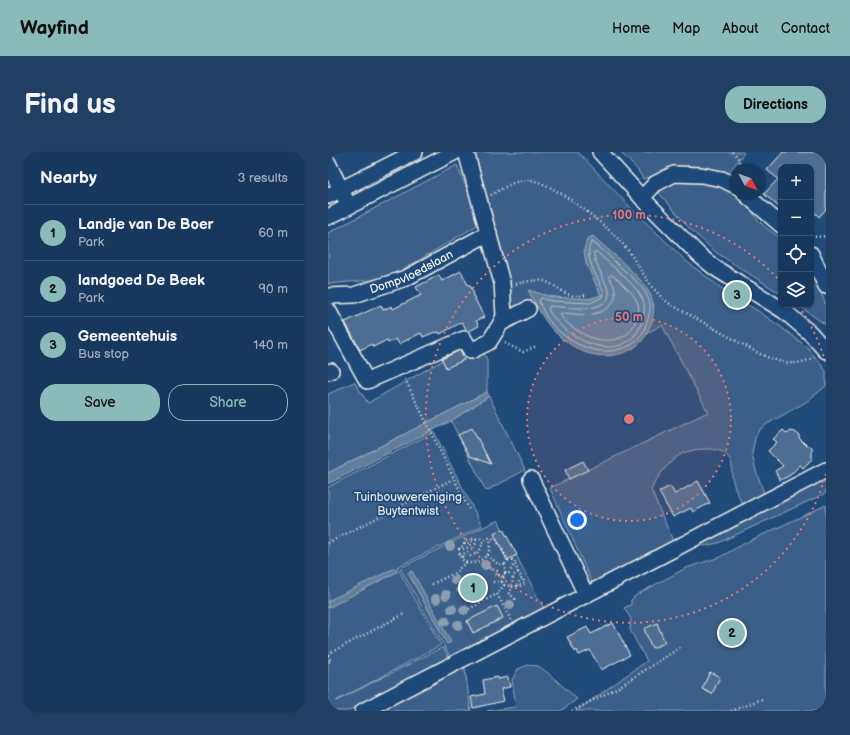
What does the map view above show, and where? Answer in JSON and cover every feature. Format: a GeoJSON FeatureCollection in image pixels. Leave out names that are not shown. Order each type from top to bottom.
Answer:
{"type":"FeatureCollection","features":[{"type":"Feature","properties":{"kind":"street"},"geometry":{"type":"LineString","coordinates":[[334,193],[415,152]]}},
{"type":"Feature","properties":{"kind":"street"},"geometry":{"type":"LineString","coordinates":[[328,217],[455,152]]}},
{"type":"Feature","properties":{"kind":"street"},"geometry":{"type":"LineString","coordinates":[[328,310],[367,381],[464,339],[471,351],[489,342],[502,323],[504,316],[502,286],[466,152]]}},
{"type":"Feature","properties":{"kind":"street"},"geometry":{"type":"LineString","coordinates":[[600,152],[642,198],[699,255],[710,264],[784,311],[810,333],[822,353]]}},
{"type":"Feature","properties":{"kind":"street"},"geometry":{"type":"LineString","coordinates":[[328,163],[334,193],[349,206]]}},
{"type":"Feature","properties":{"kind":"street"},"geometry":{"type":"LineString","coordinates":[[642,198],[655,184],[674,174],[701,175],[722,179],[730,183]]}},
{"type":"Feature","properties":{"kind":"street"},"geometry":{"type":"LineString","coordinates":[[752,200],[778,222]]}},
{"type":"Feature","properties":{"kind":"street","name":"Dompvloedslaan"},"geometry":{"type":"LineString","coordinates":[[328,296],[354,295],[406,278],[489,233]]}},
{"type":"Feature","properties":{"kind":"street"},"geometry":{"type":"LineString","coordinates":[[814,260],[826,286]]}},
{"type":"Feature","properties":{"kind":"street"},"geometry":{"type":"LineString","coordinates":[[502,323],[528,309]]}},
{"type":"Feature","properties":{"kind":"street"},"geometry":{"type":"LineString","coordinates":[[363,711],[826,470]]}},
{"type":"Feature","properties":{"kind":"street"},"geometry":{"type":"LineString","coordinates":[[531,479],[586,595]]}},
{"type":"Feature","properties":{"kind":"path"},"geometry":{"type":"LineString","coordinates":[[732,152],[736,154],[740,164]]}},
{"type":"Feature","properties":{"kind":"path"},"geometry":{"type":"LineString","coordinates":[[480,201],[514,183],[528,180],[544,184],[561,193],[618,238],[627,249],[643,275],[670,304],[771,359],[786,363],[799,363],[822,353]]}},
{"type":"Feature","properties":{"kind":"path"},"geometry":{"type":"LineString","coordinates":[[814,237],[826,236]]}},
{"type":"Feature","properties":{"kind":"path"},"geometry":{"type":"LineString","coordinates":[[502,286],[543,281],[569,295],[585,295]]}},
{"type":"Feature","properties":{"kind":"path"},"geometry":{"type":"LineString","coordinates":[[502,323],[498,336],[507,345],[523,352],[537,346]]}},
{"type":"Feature","properties":{"kind":"path"},"geometry":{"type":"LineString","coordinates":[[399,368],[469,509]]}},
{"type":"Feature","properties":{"kind":"path"},"geometry":{"type":"LineString","coordinates":[[328,543],[453,479]]}},
{"type":"Feature","properties":{"kind":"path"},"geometry":{"type":"LineString","coordinates":[[460,556],[473,550],[476,543],[476,538]]}},
{"type":"Feature","properties":{"kind":"path"},"geometry":{"type":"LineString","coordinates":[[459,549],[464,545],[465,541],[472,539],[480,538],[482,543]]}},
{"type":"Feature","properties":{"kind":"path"},"geometry":{"type":"LineString","coordinates":[[460,556],[470,557],[481,548],[482,543],[489,538],[496,538],[508,560]]}},
{"type":"Feature","properties":{"kind":"path"},"geometry":{"type":"LineString","coordinates":[[459,549],[464,550],[468,548],[472,539]]}},
{"type":"Feature","properties":{"kind":"path"},"geometry":{"type":"LineString","coordinates":[[459,549],[460,556],[466,562],[470,564],[478,563],[489,554],[492,539]]}},
{"type":"Feature","properties":{"kind":"path"},"geometry":{"type":"LineString","coordinates":[[487,555],[498,564],[504,566]]}},
{"type":"Feature","properties":{"kind":"path"},"geometry":{"type":"LineString","coordinates":[[502,582],[504,585],[510,586],[522,585],[525,583],[514,564],[515,561],[508,560]]}},
{"type":"Feature","properties":{"kind":"path"},"geometry":{"type":"LineString","coordinates":[[504,566],[508,560]]}},
{"type":"Feature","properties":{"kind":"path"},"geometry":{"type":"LineString","coordinates":[[432,584],[455,572],[466,562]]}},
{"type":"Feature","properties":{"kind":"path"},"geometry":{"type":"LineString","coordinates":[[492,575],[499,576],[509,573],[514,564]]}},
{"type":"Feature","properties":{"kind":"path"},"geometry":{"type":"LineString","coordinates":[[502,582],[506,572],[504,566]]}},
{"type":"Feature","properties":{"kind":"path"},"geometry":{"type":"LineString","coordinates":[[489,568],[497,571],[499,576]]}},
{"type":"Feature","properties":{"kind":"path"},"geometry":{"type":"LineString","coordinates":[[514,602],[515,599],[509,593],[512,586],[513,576],[518,572]]}},
{"type":"Feature","properties":{"kind":"path"},"geometry":{"type":"LineString","coordinates":[[509,573],[513,576]]}},
{"type":"Feature","properties":{"kind":"path"},"geometry":{"type":"LineString","coordinates":[[516,586],[518,581],[522,578]]}},
{"type":"Feature","properties":{"kind":"path"},"geometry":{"type":"LineString","coordinates":[[493,582],[502,582]]}},
{"type":"Feature","properties":{"kind":"path"},"geometry":{"type":"LineString","coordinates":[[470,609],[497,594],[504,585]]}},
{"type":"Feature","properties":{"kind":"path"},"geometry":{"type":"LineString","coordinates":[[497,594],[516,632]]}},
{"type":"Feature","properties":{"kind":"path"},"geometry":{"type":"LineString","coordinates":[[328,662],[331,661],[328,655],[404,614]]}},
{"type":"Feature","properties":{"kind":"path"},"geometry":{"type":"LineString","coordinates":[[572,711],[617,688],[681,647]]}},
{"type":"Feature","properties":{"kind":"path"},"geometry":{"type":"LineString","coordinates":[[731,711],[762,699]]}},
{"type":"Feature","properties":{"kind":"green space"},"geometry":{"type":"Polygon","coordinates":[[[481,152],[578,152],[631,208],[686,261],[725,291],[758,311],[808,348],[826,371],[826,386],[806,402],[759,430],[755,438],[752,454],[764,493],[743,505],[733,483],[731,460],[725,454],[717,450],[710,449],[695,450],[683,453],[664,469],[651,490],[673,541],[592,583],[550,488],[708,412],[662,325],[647,333],[652,320],[654,304],[586,263],[601,295],[584,299],[565,299],[529,291],[533,299],[507,313],[506,266],[489,204],[471,157],[481,152]]]}},
{"type":"Feature","properties":{"kind":"green space"},"geometry":{"type":"Polygon","coordinates":[[[620,152],[744,153],[735,164],[730,164],[730,171],[726,176],[673,170],[643,179],[637,169],[620,152]]]}},
{"type":"Feature","properties":{"kind":"green space"},"geometry":{"type":"Polygon","coordinates":[[[457,165],[481,223],[399,272],[372,280],[328,284],[328,233],[457,165]]]}},
{"type":"Feature","properties":{"kind":"green space"},"geometry":{"type":"Polygon","coordinates":[[[669,181],[715,183],[730,189],[730,200],[749,201],[753,213],[761,223],[778,236],[778,292],[717,253],[691,230],[659,193],[669,181]]]}},
{"type":"Feature","properties":{"kind":"green space"},"geometry":{"type":"Polygon","coordinates":[[[814,274],[826,306],[826,325],[802,308],[814,308],[814,274]]]}},
{"type":"Feature","properties":{"kind":"green space"},"geometry":{"type":"Polygon","coordinates":[[[479,342],[487,360],[487,392],[328,473],[328,394],[354,382],[368,403],[438,363],[479,342]]]}},
{"type":"Feature","properties":{"kind":"green space"},"geometry":{"type":"Polygon","coordinates":[[[489,396],[525,470],[486,491],[451,421],[489,396]]]}},
{"type":"Feature","properties":{"kind":"green space","name":"Tuinbouwvereniging Buytentwist"},"geometry":{"type":"Polygon","coordinates":[[[434,432],[482,526],[397,567],[441,645],[336,701],[443,647],[449,658],[348,711],[328,711],[328,487],[434,432]]]}},
{"type":"Feature","properties":{"kind":"green space"},"geometry":{"type":"Polygon","coordinates":[[[826,478],[826,493],[718,543],[705,546],[695,545],[826,478]]]}},
{"type":"Feature","properties":{"kind":"green space"},"geometry":{"type":"Polygon","coordinates":[[[826,505],[826,711],[576,711],[647,661],[630,630],[631,619],[624,608],[631,605],[631,600],[636,595],[686,568],[720,557],[745,543],[826,505]]]}},
{"type":"Feature","properties":{"kind":"green space"},"geometry":{"type":"Polygon","coordinates":[[[498,520],[544,609],[451,658],[400,568],[498,520]]]}},
{"type":"Feature","properties":{"kind":"green space"},"geometry":{"type":"Polygon","coordinates":[[[464,663],[471,711],[375,711],[464,663]]]}},
{"type":"Feature","properties":{"kind":"green space"},"geometry":{"type":"Polygon","coordinates":[[[528,665],[538,666],[547,672],[577,699],[561,711],[487,711],[516,707],[512,680],[518,669],[528,665]]]}},
{"type":"Feature","properties":{"kind":"water"},"geometry":{"type":"Polygon","coordinates":[[[593,236],[640,279],[650,294],[654,309],[651,324],[642,341],[631,350],[610,356],[587,353],[578,349],[557,334],[547,323],[528,290],[551,297],[591,299],[601,295],[586,263],[584,250],[587,239],[593,236]]]}},
{"type":"Feature","properties":{"kind":"water"},"geometry":{"type":"Polygon","coordinates":[[[487,392],[489,396],[451,421],[328,484],[328,473],[487,392]]]}},
{"type":"Feature","properties":{"kind":"water"},"geometry":{"type":"Polygon","coordinates":[[[395,568],[397,572],[328,608],[328,601],[395,568]]]}},
{"type":"Feature","properties":{"kind":"water"},"geometry":{"type":"Polygon","coordinates":[[[412,571],[451,642],[447,644],[408,573],[412,571]]]}},
{"type":"Feature","properties":{"kind":"building"},"geometry":{"type":"Polygon","coordinates":[[[783,152],[826,152],[826,209],[819,217],[814,212],[814,164],[778,164],[778,179],[767,170],[783,152]]]}},
{"type":"Feature","properties":{"kind":"building"},"geometry":{"type":"Polygon","coordinates":[[[778,179],[778,206],[766,196],[766,192],[778,179]]]}},
{"type":"Feature","properties":{"kind":"building"},"geometry":{"type":"Polygon","coordinates":[[[461,271],[468,285],[470,285],[474,294],[473,295],[484,317],[476,321],[479,326],[467,331],[462,322],[440,334],[439,332],[435,332],[423,337],[421,333],[399,344],[396,339],[388,343],[387,340],[373,347],[372,344],[360,350],[345,322],[381,305],[383,310],[392,306],[393,309],[421,295],[416,287],[439,275],[442,281],[461,271]]]}},
{"type":"Feature","properties":{"kind":"building"},"geometry":{"type":"Polygon","coordinates":[[[460,350],[464,360],[446,368],[442,359],[460,350]]]}},
{"type":"Feature","properties":{"kind":"building"},"geometry":{"type":"Polygon","coordinates":[[[472,428],[491,464],[470,456],[458,435],[472,428]]]}},
{"type":"Feature","properties":{"kind":"building"},"geometry":{"type":"Polygon","coordinates":[[[783,430],[787,434],[791,431],[795,432],[805,444],[812,448],[812,459],[803,468],[800,465],[789,476],[780,480],[775,471],[783,466],[768,451],[777,442],[773,439],[783,430]]]}},
{"type":"Feature","properties":{"kind":"building"},"geometry":{"type":"Polygon","coordinates":[[[583,461],[588,470],[569,479],[565,470],[583,461]]]}},
{"type":"Feature","properties":{"kind":"building"},"geometry":{"type":"Polygon","coordinates":[[[698,481],[710,503],[693,512],[691,508],[673,517],[659,492],[670,486],[675,494],[698,481]]]}},
{"type":"Feature","properties":{"kind":"building"},"geometry":{"type":"Polygon","coordinates":[[[503,529],[517,555],[507,560],[494,534],[503,529]]]}},
{"type":"Feature","properties":{"kind":"building"},"geometry":{"type":"Polygon","coordinates":[[[497,606],[503,618],[473,633],[467,621],[497,606]]]}},
{"type":"Feature","properties":{"kind":"building"},"geometry":{"type":"Polygon","coordinates":[[[613,623],[630,655],[601,670],[590,650],[579,655],[577,650],[575,652],[567,637],[587,627],[591,634],[613,623]]]}},
{"type":"Feature","properties":{"kind":"building"},"geometry":{"type":"Polygon","coordinates":[[[657,623],[665,643],[652,648],[644,629],[657,623]]]}},
{"type":"Feature","properties":{"kind":"building"},"geometry":{"type":"Polygon","coordinates":[[[710,672],[720,677],[712,694],[702,689],[710,672]]]}},
{"type":"Feature","properties":{"kind":"building"},"geometry":{"type":"Polygon","coordinates":[[[498,677],[498,679],[508,677],[510,687],[501,689],[504,701],[473,708],[471,697],[485,694],[483,680],[498,677]]]}},
{"type":"Feature","properties":{"kind":"place","name":"Gemeentehuis"},"geometry":{"type":"Point","coordinates":[737,295]}},
{"type":"Feature","properties":{"kind":"place","name":"Landje van De Boer"},"geometry":{"type":"Point","coordinates":[473,588]}},
{"type":"Feature","properties":{"kind":"place","name":"landgoed De Beek"},"geometry":{"type":"Point","coordinates":[732,633]}}]}
